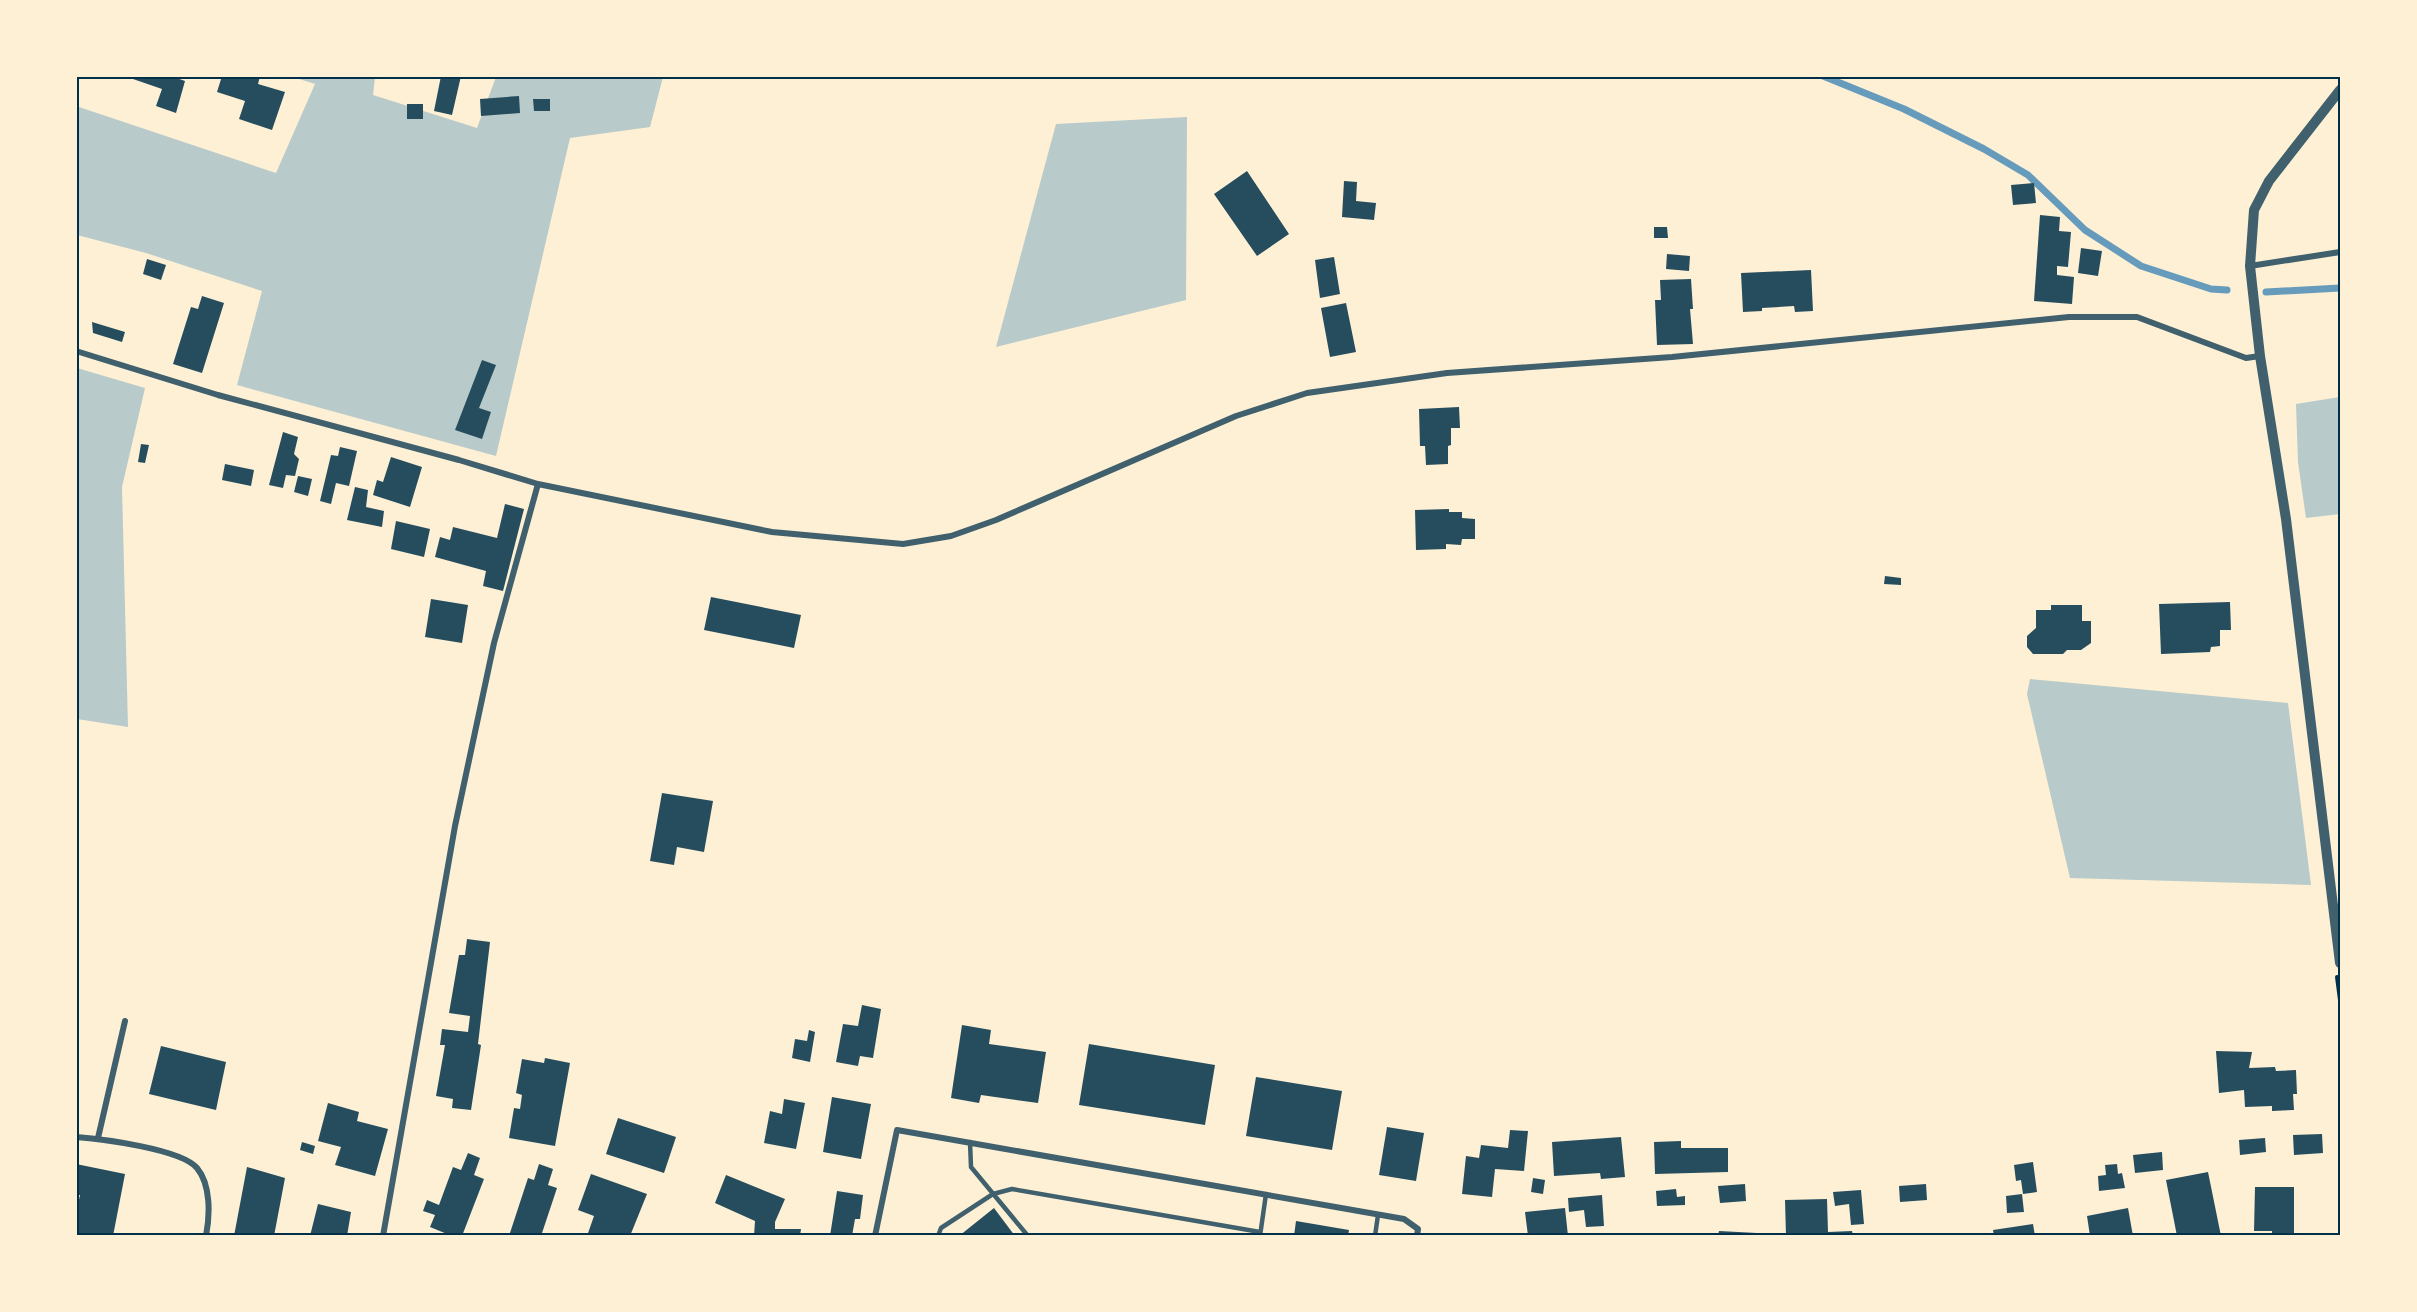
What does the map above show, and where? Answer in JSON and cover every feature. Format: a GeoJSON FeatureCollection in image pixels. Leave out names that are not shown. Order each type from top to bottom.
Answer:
{"type":"FeatureCollection","features":[{"type":"Feature","properties":{"kind":"street"},"geometry":{"type":"LineString","coordinates":[[2340,90],[2270,181],[2254,210],[2250,266],[2260,356],[2286,519],[2340,963]]}},
{"type":"Feature","properties":{"kind":"street"},"geometry":{"type":"LineString","coordinates":[[2250,266],[2340,252]]}},
{"type":"Feature","properties":{"kind":"street"},"geometry":{"type":"LineString","coordinates":[[76,351],[218,395],[459,460],[538,484],[772,532],[903,544],[951,536],[996,520],[1236,416],[1308,393],[1447,373],[1672,357],[1893,333],[2069,318],[2137,317],[2246,358],[2260,356]]}},
{"type":"Feature","properties":{"kind":"street"},"geometry":{"type":"LineString","coordinates":[[383,1236],[455,826],[494,643],[538,484]]}},
{"type":"Feature","properties":{"kind":"street"},"geometry":{"type":"LineString","coordinates":[[98,1138],[125,1021]]}},
{"type":"Feature","properties":{"kind":"street"},"geometry":{"type":"LineString","coordinates":[[875,1236],[897,1130],[1404,1219],[1418,1229],[1417,1236]]}},
{"type":"Feature","properties":{"kind":"street"},"geometry":{"type":"LineString","coordinates":[[76,1137],[98,1138],[167,1152],[196,1167],[209,1196],[206,1236]]}},
{"type":"Feature","properties":{"kind":"lane"},"geometry":{"type":"LineString","coordinates":[[970,1142],[971,1167],[1029,1236]]}},
{"type":"Feature","properties":{"kind":"lane"},"geometry":{"type":"LineString","coordinates":[[938,1236],[941,1228],[993,1194],[1012,1189],[1260,1234],[1266,1194]]}},
{"type":"Feature","properties":{"kind":"lane"},"geometry":{"type":"LineString","coordinates":[[1375,1236],[1378,1215]]}},
{"type":"Feature","properties":{"kind":"shaded area"},"geometry":{"type":"Polygon","coordinates":[[[293,77],[375,77],[373,95],[477,128],[496,77],[663,77],[650,127],[570,138],[496,456],[237,385],[262,291],[146,253],[77,235],[76,106],[276,173],[315,84],[293,77]]]}},
{"type":"Feature","properties":{"kind":"shaded area"},"geometry":{"type":"Polygon","coordinates":[[[1187,117],[1186,300],[996,347],[1056,124],[1187,117]]]}},
{"type":"Feature","properties":{"kind":"shaded area"},"geometry":{"type":"Polygon","coordinates":[[[77,368],[145,388],[122,487],[128,727],[77,719],[77,368]]]}},
{"type":"Feature","properties":{"kind":"shaded area"},"geometry":{"type":"Polygon","coordinates":[[[2340,397],[2340,514],[2306,518],[2298,462],[2296,404],[2340,397]]]}},
{"type":"Feature","properties":{"kind":"shaded area"},"geometry":{"type":"Polygon","coordinates":[[[2030,679],[2288,703],[2311,885],[2070,878],[2027,694],[2030,679]]]}},
{"type":"Feature","properties":{"kind":"building"},"geometry":{"type":"Polygon","coordinates":[[[133,76],[171,76],[185,81],[176,113],[156,106],[162,89],[133,79],[133,76]]]}},
{"type":"Feature","properties":{"kind":"building"},"geometry":{"type":"Polygon","coordinates":[[[222,76],[260,76],[258,84],[285,92],[272,130],[239,119],[245,101],[217,92],[222,76]]]}},
{"type":"Feature","properties":{"kind":"building"},"geometry":{"type":"Polygon","coordinates":[[[441,76],[461,76],[452,115],[434,111],[441,76]]]}},
{"type":"Feature","properties":{"kind":"building"},"geometry":{"type":"Polygon","coordinates":[[[519,96],[520,113],[481,116],[480,99],[519,96]]]}},
{"type":"Feature","properties":{"kind":"building"},"geometry":{"type":"Polygon","coordinates":[[[533,99],[550,99],[550,111],[534,111],[533,99]]]}},
{"type":"Feature","properties":{"kind":"building"},"geometry":{"type":"Polygon","coordinates":[[[407,104],[423,104],[423,119],[407,119],[407,104]]]}},
{"type":"Feature","properties":{"kind":"building"},"geometry":{"type":"Polygon","coordinates":[[[1247,171],[1289,234],[1257,256],[1214,194],[1247,171]]]}},
{"type":"Feature","properties":{"kind":"building"},"geometry":{"type":"Polygon","coordinates":[[[1344,181],[1357,182],[1356,201],[1376,203],[1374,220],[1342,217],[1344,181]]]}},
{"type":"Feature","properties":{"kind":"building"},"geometry":{"type":"Polygon","coordinates":[[[2034,183],[2036,203],[2013,205],[2011,185],[2034,183]]]}},
{"type":"Feature","properties":{"kind":"building"},"geometry":{"type":"Polygon","coordinates":[[[2040,215],[2060,217],[2059,231],[2071,232],[2068,267],[2057,266],[2057,275],[2074,277],[2072,304],[2034,301],[2040,215]]]}},
{"type":"Feature","properties":{"kind":"building"},"geometry":{"type":"Polygon","coordinates":[[[1654,227],[1667,227],[1668,238],[1654,238],[1654,227]]]}},
{"type":"Feature","properties":{"kind":"building"},"geometry":{"type":"Polygon","coordinates":[[[2081,248],[2102,251],[2098,276],[2078,273],[2081,248]]]}},
{"type":"Feature","properties":{"kind":"building"},"geometry":{"type":"Polygon","coordinates":[[[1667,254],[1690,256],[1689,271],[1666,269],[1667,254]]]}},
{"type":"Feature","properties":{"kind":"building"},"geometry":{"type":"Polygon","coordinates":[[[1334,257],[1340,294],[1320,298],[1315,260],[1334,257]]]}},
{"type":"Feature","properties":{"kind":"building"},"geometry":{"type":"Polygon","coordinates":[[[147,259],[166,265],[161,280],[143,274],[147,259]]]}},
{"type":"Feature","properties":{"kind":"building"},"geometry":{"type":"Polygon","coordinates":[[[1811,270],[1813,311],[1795,312],[1794,306],[1743,312],[1741,273],[1811,270]]]}},
{"type":"Feature","properties":{"kind":"building"},"geometry":{"type":"Polygon","coordinates":[[[1691,279],[1693,309],[1690,309],[1693,344],[1657,345],[1655,300],[1661,300],[1660,280],[1691,279]]]}},
{"type":"Feature","properties":{"kind":"building"},"geometry":{"type":"Polygon","coordinates":[[[202,296],[224,303],[202,373],[173,364],[191,307],[198,309],[202,296]]]}},
{"type":"Feature","properties":{"kind":"building"},"geometry":{"type":"Polygon","coordinates":[[[1346,303],[1356,352],[1330,357],[1321,308],[1346,303]]]}},
{"type":"Feature","properties":{"kind":"building"},"geometry":{"type":"Polygon","coordinates":[[[92,322],[125,332],[122,342],[93,333],[92,322]]]}},
{"type":"Feature","properties":{"kind":"building"},"geometry":{"type":"Polygon","coordinates":[[[482,360],[496,365],[479,408],[491,412],[482,439],[455,430],[482,360]]]}},
{"type":"Feature","properties":{"kind":"building"},"geometry":{"type":"Polygon","coordinates":[[[1459,407],[1460,428],[1451,428],[1448,464],[1426,465],[1425,446],[1420,446],[1419,409],[1459,407]]]}},
{"type":"Feature","properties":{"kind":"building"},"geometry":{"type":"Polygon","coordinates":[[[283,432],[298,437],[294,454],[299,459],[295,476],[286,475],[283,488],[269,485],[283,432]]]}},
{"type":"Feature","properties":{"kind":"building"},"geometry":{"type":"Polygon","coordinates":[[[141,444],[149,445],[145,463],[138,462],[141,444]]]}},
{"type":"Feature","properties":{"kind":"building"},"geometry":{"type":"Polygon","coordinates":[[[340,447],[357,451],[349,486],[336,483],[331,504],[320,501],[331,455],[338,456],[340,447]]]}},
{"type":"Feature","properties":{"kind":"building"},"geometry":{"type":"Polygon","coordinates":[[[391,457],[422,467],[410,507],[373,495],[377,480],[383,482],[391,457]]]}},
{"type":"Feature","properties":{"kind":"building"},"geometry":{"type":"Polygon","coordinates":[[[225,464],[254,470],[251,486],[222,480],[225,464]]]}},
{"type":"Feature","properties":{"kind":"building"},"geometry":{"type":"Polygon","coordinates":[[[298,476],[312,479],[308,496],[294,492],[298,476]]]}},
{"type":"Feature","properties":{"kind":"building"},"geometry":{"type":"Polygon","coordinates":[[[355,487],[368,490],[366,507],[384,511],[382,527],[347,520],[355,487]]]}},
{"type":"Feature","properties":{"kind":"building"},"geometry":{"type":"Polygon","coordinates":[[[505,504],[524,509],[503,591],[483,586],[486,571],[435,557],[440,537],[450,540],[453,527],[497,538],[505,504]]]}},
{"type":"Feature","properties":{"kind":"building"},"geometry":{"type":"Polygon","coordinates":[[[1449,509],[1449,512],[1462,512],[1462,518],[1475,519],[1475,539],[1462,539],[1461,545],[1446,544],[1446,549],[1416,550],[1415,510],[1449,509]]]}},
{"type":"Feature","properties":{"kind":"building"},"geometry":{"type":"Polygon","coordinates":[[[396,521],[430,529],[424,557],[391,549],[396,521]]]}},
{"type":"Feature","properties":{"kind":"building"},"geometry":{"type":"Polygon","coordinates":[[[1885,576],[1901,578],[1901,585],[1884,584],[1885,576]]]}},
{"type":"Feature","properties":{"kind":"building"},"geometry":{"type":"Polygon","coordinates":[[[711,597],[801,615],[794,648],[704,630],[711,597]]]}},
{"type":"Feature","properties":{"kind":"building"},"geometry":{"type":"Polygon","coordinates":[[[431,599],[468,605],[462,643],[425,637],[431,599]]]}},
{"type":"Feature","properties":{"kind":"building"},"geometry":{"type":"Polygon","coordinates":[[[2230,602],[2231,630],[2220,630],[2220,646],[2211,647],[2210,652],[2161,654],[2159,604],[2230,602]]]}},
{"type":"Feature","properties":{"kind":"building"},"geometry":{"type":"Polygon","coordinates":[[[2051,605],[2082,605],[2082,621],[2091,621],[2091,643],[2081,650],[2067,650],[2063,654],[2033,654],[2027,647],[2027,636],[2036,628],[2036,610],[2051,610],[2051,605]]]}},
{"type":"Feature","properties":{"kind":"building"},"geometry":{"type":"Polygon","coordinates":[[[662,793],[713,801],[704,852],[677,847],[674,865],[650,861],[662,793]]]}},
{"type":"Feature","properties":{"kind":"building"},"geometry":{"type":"Polygon","coordinates":[[[467,939],[490,942],[478,1044],[481,1045],[471,1110],[452,1108],[453,1099],[436,1096],[445,1045],[440,1045],[442,1029],[468,1032],[470,1016],[449,1013],[459,955],[465,955],[467,939]]]}},
{"type":"Feature","properties":{"kind":"building"},"geometry":{"type":"Polygon","coordinates":[[[862,1005],[881,1009],[873,1058],[860,1056],[858,1066],[836,1062],[843,1024],[858,1026],[862,1005]]]}},
{"type":"Feature","properties":{"kind":"building"},"geometry":{"type":"Polygon","coordinates":[[[962,1025],[991,1030],[989,1044],[1046,1052],[1038,1103],[981,1095],[979,1103],[951,1098],[962,1025]]]}},
{"type":"Feature","properties":{"kind":"building"},"geometry":{"type":"Polygon","coordinates":[[[809,1030],[815,1032],[810,1062],[792,1058],[795,1039],[807,1041],[809,1030]]]}},
{"type":"Feature","properties":{"kind":"building"},"geometry":{"type":"Polygon","coordinates":[[[1089,1044],[1215,1065],[1205,1125],[1079,1105],[1089,1044]]]}},
{"type":"Feature","properties":{"kind":"building"},"geometry":{"type":"Polygon","coordinates":[[[161,1046],[226,1062],[216,1110],[149,1094],[161,1046]]]}},
{"type":"Feature","properties":{"kind":"building"},"geometry":{"type":"Polygon","coordinates":[[[2216,1051],[2252,1052],[2249,1068],[2275,1067],[2276,1071],[2296,1070],[2297,1094],[2293,1094],[2294,1110],[2272,1111],[2272,1106],[2245,1107],[2244,1090],[2219,1093],[2216,1051]]]}},
{"type":"Feature","properties":{"kind":"building"},"geometry":{"type":"Polygon","coordinates":[[[545,1058],[570,1063],[555,1146],[509,1138],[514,1108],[520,1109],[522,1095],[516,1093],[522,1059],[544,1063],[545,1058]]]}},
{"type":"Feature","properties":{"kind":"building"},"geometry":{"type":"Polygon","coordinates":[[[1256,1077],[1342,1091],[1332,1150],[1246,1136],[1256,1077]]]}},
{"type":"Feature","properties":{"kind":"building"},"geometry":{"type":"Polygon","coordinates":[[[832,1097],[871,1104],[861,1159],[823,1152],[832,1097]]]}},
{"type":"Feature","properties":{"kind":"building"},"geometry":{"type":"Polygon","coordinates":[[[784,1099],[805,1103],[796,1149],[764,1143],[770,1111],[782,1114],[784,1099]]]}},
{"type":"Feature","properties":{"kind":"building"},"geometry":{"type":"Polygon","coordinates":[[[328,1103],[359,1112],[357,1121],[388,1129],[375,1176],[335,1165],[341,1147],[318,1141],[328,1103]]]}},
{"type":"Feature","properties":{"kind":"building"},"geometry":{"type":"Polygon","coordinates":[[[618,1118],[676,1137],[664,1173],[606,1154],[618,1118]]]}},
{"type":"Feature","properties":{"kind":"building"},"geometry":{"type":"Polygon","coordinates":[[[1387,1127],[1424,1133],[1416,1181],[1379,1175],[1387,1127]]]}},
{"type":"Feature","properties":{"kind":"building"},"geometry":{"type":"Polygon","coordinates":[[[1510,1130],[1528,1131],[1524,1171],[1495,1169],[1492,1197],[1462,1194],[1466,1156],[1479,1158],[1481,1145],[1508,1148],[1510,1130]]]}},
{"type":"Feature","properties":{"kind":"building"},"geometry":{"type":"Polygon","coordinates":[[[2322,1134],[2323,1153],[2294,1155],[2293,1135],[2322,1134]]]}},
{"type":"Feature","properties":{"kind":"building"},"geometry":{"type":"Polygon","coordinates":[[[1621,1137],[1625,1177],[1601,1179],[1600,1173],[1554,1176],[1552,1142],[1621,1137]]]}},
{"type":"Feature","properties":{"kind":"building"},"geometry":{"type":"Polygon","coordinates":[[[2265,1138],[2266,1152],[2240,1155],[2239,1140],[2265,1138]]]}},
{"type":"Feature","properties":{"kind":"building"},"geometry":{"type":"Polygon","coordinates":[[[1681,1141],[1681,1148],[1728,1148],[1728,1172],[1655,1174],[1654,1142],[1681,1141]]]}},
{"type":"Feature","properties":{"kind":"building"},"geometry":{"type":"Polygon","coordinates":[[[302,1142],[315,1146],[313,1154],[300,1150],[302,1142]]]}},
{"type":"Feature","properties":{"kind":"building"},"geometry":{"type":"Polygon","coordinates":[[[2162,1152],[2163,1170],[2135,1173],[2133,1155],[2162,1152]]]}},
{"type":"Feature","properties":{"kind":"building"},"geometry":{"type":"Polygon","coordinates":[[[468,1153],[480,1158],[474,1175],[484,1179],[462,1236],[452,1236],[430,1227],[435,1215],[423,1211],[427,1200],[439,1205],[453,1167],[461,1170],[468,1153]]]}},
{"type":"Feature","properties":{"kind":"building"},"geometry":{"type":"Polygon","coordinates":[[[2033,1162],[2037,1192],[2023,1194],[2021,1180],[2016,1181],[2014,1165],[2033,1162]]]}},
{"type":"Feature","properties":{"kind":"building"},"geometry":{"type":"Polygon","coordinates":[[[76,1164],[125,1174],[113,1236],[76,1236],[76,1214],[80,1195],[76,1195],[76,1164]]]}},
{"type":"Feature","properties":{"kind":"building"},"geometry":{"type":"Polygon","coordinates":[[[539,1164],[553,1169],[548,1185],[557,1188],[541,1236],[509,1236],[528,1178],[534,1180],[539,1164]]]}},
{"type":"Feature","properties":{"kind":"building"},"geometry":{"type":"Polygon","coordinates":[[[2117,1164],[2118,1174],[2122,1173],[2125,1188],[2099,1191],[2098,1176],[2106,1175],[2105,1165],[2117,1164]]]}},
{"type":"Feature","properties":{"kind":"building"},"geometry":{"type":"Polygon","coordinates":[[[247,1167],[285,1178],[274,1236],[234,1236],[247,1167]]]}},
{"type":"Feature","properties":{"kind":"building"},"geometry":{"type":"Polygon","coordinates":[[[2208,1172],[2221,1236],[2177,1236],[2166,1180],[2208,1172]]]}},
{"type":"Feature","properties":{"kind":"building"},"geometry":{"type":"Polygon","coordinates":[[[591,1174],[647,1194],[630,1236],[587,1236],[594,1216],[578,1210],[591,1174]]]}},
{"type":"Feature","properties":{"kind":"building"},"geometry":{"type":"Polygon","coordinates":[[[726,1175],[785,1199],[775,1222],[775,1229],[801,1229],[800,1236],[754,1236],[755,1221],[715,1203],[726,1175]]]}},
{"type":"Feature","properties":{"kind":"building"},"geometry":{"type":"Polygon","coordinates":[[[1533,1178],[1545,1180],[1543,1194],[1531,1192],[1533,1178]]]}},
{"type":"Feature","properties":{"kind":"building"},"geometry":{"type":"Polygon","coordinates":[[[1745,1184],[1746,1201],[1720,1203],[1718,1186],[1745,1184]]]}},
{"type":"Feature","properties":{"kind":"building"},"geometry":{"type":"Polygon","coordinates":[[[1926,1184],[1927,1200],[1900,1202],[1899,1186],[1926,1184]]]}},
{"type":"Feature","properties":{"kind":"building"},"geometry":{"type":"Polygon","coordinates":[[[2255,1187],[2294,1187],[2294,1236],[2272,1236],[2272,1231],[2254,1231],[2255,1187]]]}},
{"type":"Feature","properties":{"kind":"building"},"geometry":{"type":"Polygon","coordinates":[[[1676,1189],[1677,1197],[1685,1196],[1685,1205],[1657,1206],[1656,1191],[1676,1189]]]}},
{"type":"Feature","properties":{"kind":"building"},"geometry":{"type":"Polygon","coordinates":[[[1861,1190],[1864,1224],[1851,1225],[1849,1204],[1835,1206],[1833,1192],[1861,1190]]]}},
{"type":"Feature","properties":{"kind":"building"},"geometry":{"type":"Polygon","coordinates":[[[837,1191],[863,1195],[860,1219],[855,1219],[852,1236],[830,1236],[837,1191]]]}},
{"type":"Feature","properties":{"kind":"building"},"geometry":{"type":"Polygon","coordinates":[[[2022,1194],[2024,1212],[2007,1213],[2006,1196],[2022,1194]]]}},
{"type":"Feature","properties":{"kind":"building"},"geometry":{"type":"Polygon","coordinates":[[[1602,1195],[1604,1226],[1586,1227],[1584,1210],[1569,1212],[1568,1198],[1602,1195]]]}},
{"type":"Feature","properties":{"kind":"building"},"geometry":{"type":"Polygon","coordinates":[[[1827,1199],[1828,1232],[1852,1231],[1853,1236],[1786,1236],[1785,1200],[1827,1199]]]}},
{"type":"Feature","properties":{"kind":"building"},"geometry":{"type":"Polygon","coordinates":[[[318,1204],[351,1212],[347,1236],[310,1236],[318,1204]]]}},
{"type":"Feature","properties":{"kind":"building"},"geometry":{"type":"Polygon","coordinates":[[[994,1208],[1015,1236],[959,1236],[994,1208]]]}},
{"type":"Feature","properties":{"kind":"building"},"geometry":{"type":"Polygon","coordinates":[[[1565,1208],[1568,1236],[1528,1236],[1525,1212],[1565,1208]]]}},
{"type":"Feature","properties":{"kind":"building"},"geometry":{"type":"Polygon","coordinates":[[[2128,1208],[2133,1236],[2090,1236],[2087,1216],[2128,1208]]]}},
{"type":"Feature","properties":{"kind":"building"},"geometry":{"type":"Polygon","coordinates":[[[1296,1221],[1349,1230],[1348,1236],[1294,1236],[1296,1221]]]}},
{"type":"Feature","properties":{"kind":"building"},"geometry":{"type":"Polygon","coordinates":[[[2033,1224],[2035,1236],[1994,1236],[1993,1230],[2033,1224]]]}},
{"type":"Feature","properties":{"kind":"building"},"geometry":{"type":"Polygon","coordinates":[[[1719,1231],[1757,1233],[1757,1236],[1718,1236],[1719,1231]]]}},
{"type":"Feature","properties":{"kind":"waterway"},"geometry":{"type":"LineString","coordinates":[[1823,76],[1904,109],[1984,149],[2028,175],[2085,230],[2141,266],[2211,289],[2227,290]]}},
{"type":"Feature","properties":{"kind":"waterway"},"geometry":{"type":"LineString","coordinates":[[2266,292],[2340,288]]}}]}
